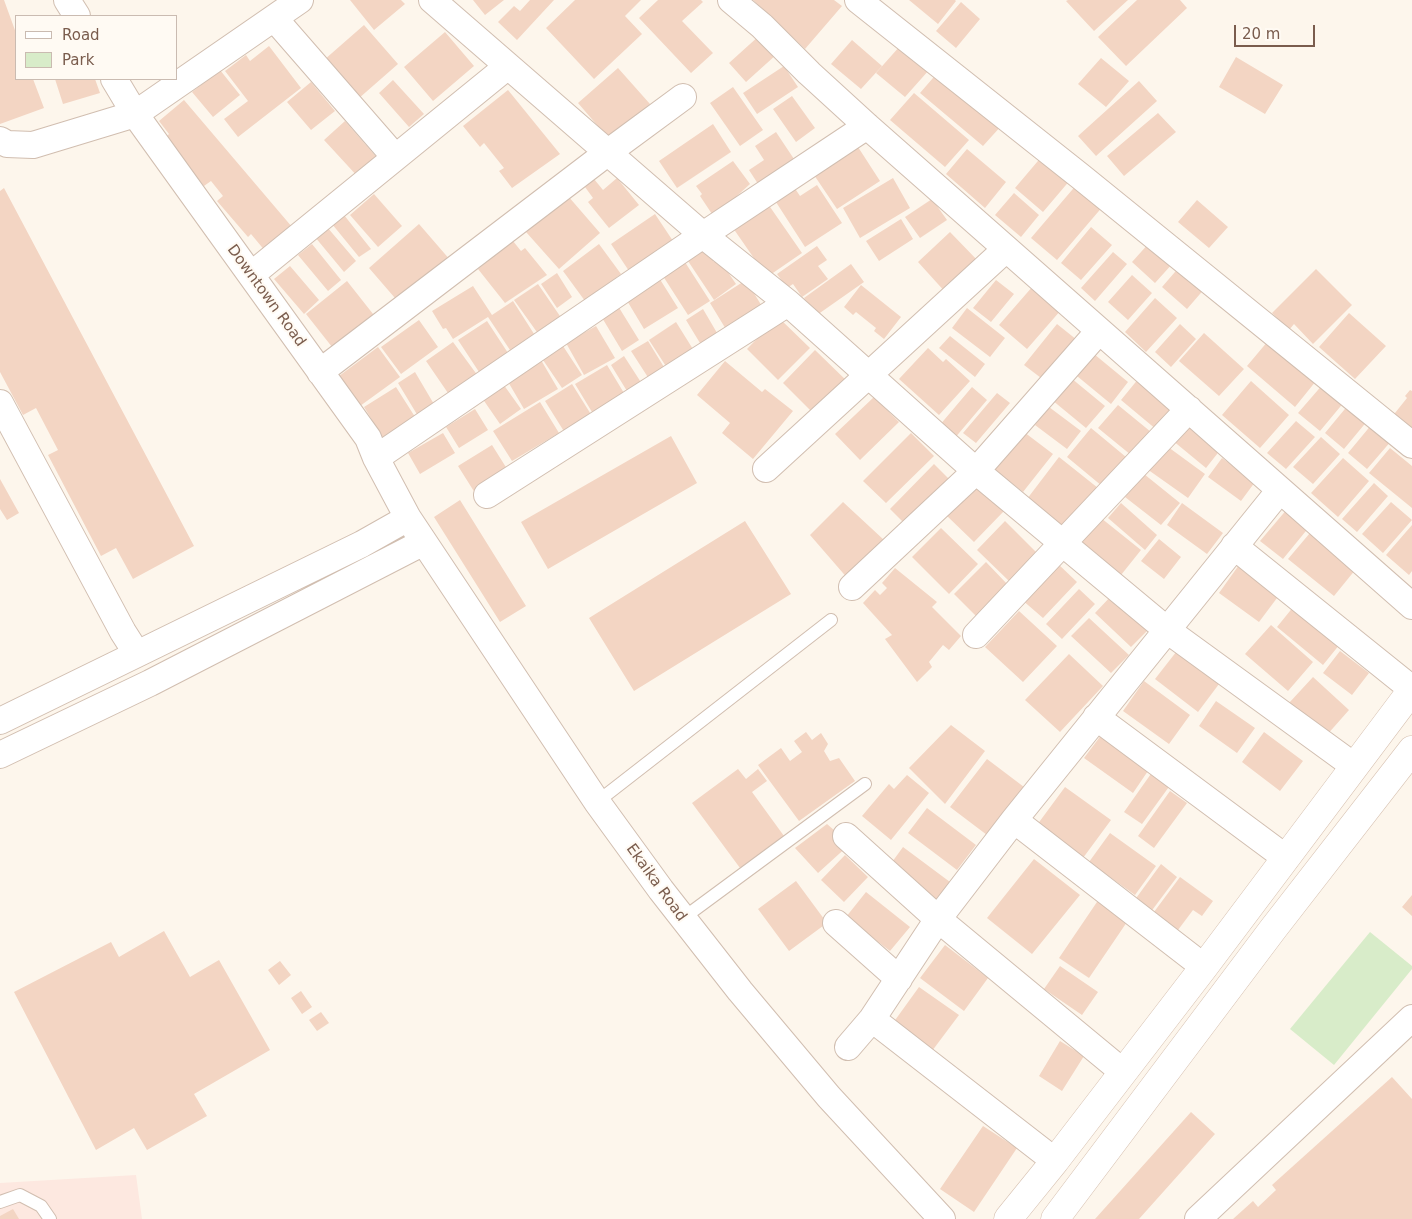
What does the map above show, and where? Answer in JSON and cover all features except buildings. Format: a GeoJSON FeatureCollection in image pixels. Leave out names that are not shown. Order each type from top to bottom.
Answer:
{"type":"FeatureCollection","features":[{"type":"Feature","properties":{"kind":"street"},"geometry":{"type":"LineString","coordinates":[[67,0],[76,15]]}},
{"type":"Feature","properties":{"kind":"street"},"geometry":{"type":"LineString","coordinates":[[0,140],[6,144],[33,145],[135,114],[300,0]]}},
{"type":"Feature","properties":{"kind":"street"},"geometry":{"type":"LineString","coordinates":[[432,0],[703,235],[788,303],[976,471],[1167,630],[1354,766]]}},
{"type":"Feature","properties":{"kind":"street"},"geometry":{"type":"LineString","coordinates":[[731,0],[762,26],[809,74],[867,126],[1412,606]]}},
{"type":"Feature","properties":{"kind":"street"},"geometry":{"type":"LineString","coordinates":[[866,2],[1412,445]]}},
{"type":"Feature","properties":{"kind":"street"},"geometry":{"type":"LineString","coordinates":[[274,18],[395,157]]}},
{"type":"Feature","properties":{"kind":"street"},"geometry":{"type":"LineString","coordinates":[[251,275],[508,66]]}},
{"type":"Feature","properties":{"kind":"street","name":"Downtown Road"},"geometry":{"type":"LineString","coordinates":[[115,80],[135,114],[368,438],[376,458],[408,518]]}},
{"type":"Feature","properties":{"kind":"street"},"geometry":{"type":"LineString","coordinates":[[320,372],[683,97]]}},
{"type":"Feature","properties":{"kind":"street"},"geometry":{"type":"LineString","coordinates":[[376,458],[703,235],[867,126]]}},
{"type":"Feature","properties":{"kind":"street"},"geometry":{"type":"LineString","coordinates":[[766,469],[1006,249]]}},
{"type":"Feature","properties":{"kind":"street"},"geometry":{"type":"LineString","coordinates":[[487,495],[788,303]]}},
{"type":"Feature","properties":{"kind":"street"},"geometry":{"type":"LineString","coordinates":[[852,587],[976,471],[1099,331]]}},
{"type":"Feature","properties":{"kind":"street"},"geometry":{"type":"LineString","coordinates":[[0,403],[123,632],[137,654]]}},
{"type":"Feature","properties":{"kind":"street"},"geometry":{"type":"LineString","coordinates":[[976,635],[1189,409]]}},
{"type":"Feature","properties":{"kind":"street"},"geometry":{"type":"LineString","coordinates":[[848,1048],[872,1019],[938,919],[1014,820],[1280,490]]}},
{"type":"Feature","properties":{"kind":"street"},"geometry":{"type":"LineString","coordinates":[[0,721],[362,544],[408,518]]}},
{"type":"Feature","properties":{"kind":"street","name":"Ekaika Road"},"geometry":{"type":"LineString","coordinates":[[408,518],[597,802],[682,919],[828,1097],[942,1219]]}},
{"type":"Feature","properties":{"kind":"street"},"geometry":{"type":"LineString","coordinates":[[0,755],[150,683],[424,542]]}},
{"type":"Feature","properties":{"kind":"street"},"geometry":{"type":"LineString","coordinates":[[1008,1219],[1204,967],[1412,690],[1234,546]]}},
{"type":"Feature","properties":{"kind":"street"},"geometry":{"type":"LineString","coordinates":[[1096,717],[1286,858]]}},
{"type":"Feature","properties":{"kind":"street"},"geometry":{"type":"LineString","coordinates":[[1055,1219],[1267,937],[1412,750]]}},
{"type":"Feature","properties":{"kind":"street"},"geometry":{"type":"LineString","coordinates":[[1014,820],[1204,967]]}},
{"type":"Feature","properties":{"kind":"street"},"geometry":{"type":"LineString","coordinates":[[846,836],[938,919],[1123,1072]]}},
{"type":"Feature","properties":{"kind":"street"},"geometry":{"type":"LineString","coordinates":[[836,923],[899,978]]}},
{"type":"Feature","properties":{"kind":"street"},"geometry":{"type":"LineString","coordinates":[[1198,1219],[1412,1018]]}},
{"type":"Feature","properties":{"kind":"street"},"geometry":{"type":"LineString","coordinates":[[872,1019],[1055,1161]]}},
{"type":"Feature","properties":{"kind":"lane"},"geometry":{"type":"LineString","coordinates":[[597,802],[831,620]]}},
{"type":"Feature","properties":{"kind":"lane"},"geometry":{"type":"LineString","coordinates":[[682,919],[865,784]]}},
{"type":"Feature","properties":{"kind":"lane"},"geometry":{"type":"LineString","coordinates":[[0,1202],[20,1196],[41,1206],[50,1219]]}},
{"type":"Feature","properties":{"kind":"shaded area"},"geometry":{"type":"Polygon","coordinates":[[[136,1175],[142,1219],[0,1219],[0,1183],[136,1175]]]}},
{"type":"Feature","properties":{"kind":"green space"},"geometry":{"type":"Polygon","coordinates":[[[1370,932],[1412,966],[1412,969],[1334,1065],[1290,1029],[1370,932]]]}}]}
